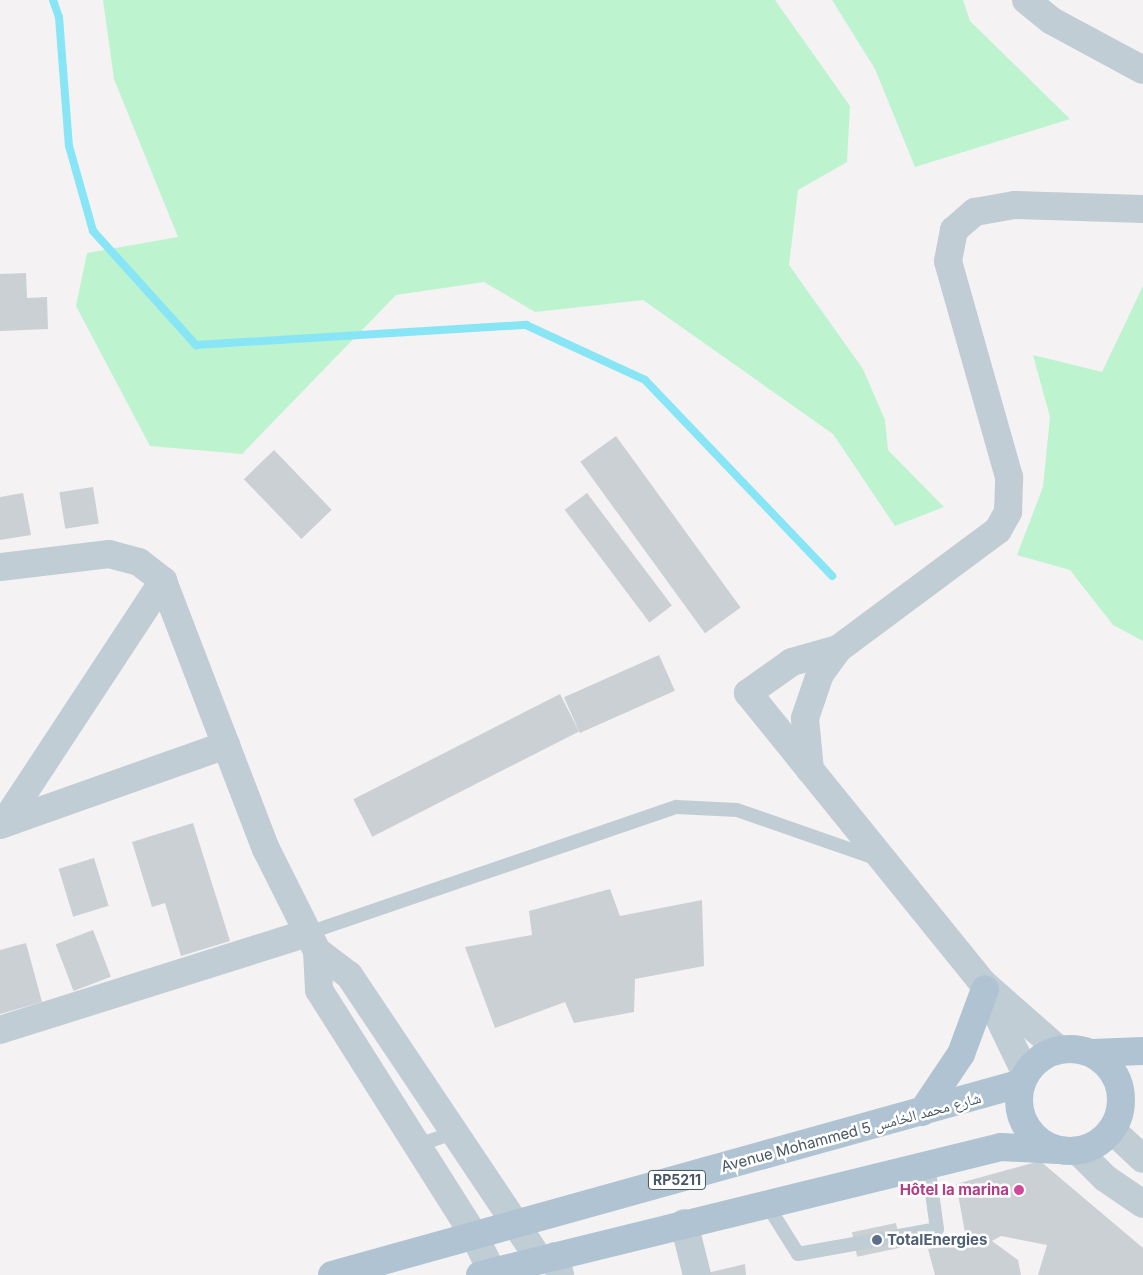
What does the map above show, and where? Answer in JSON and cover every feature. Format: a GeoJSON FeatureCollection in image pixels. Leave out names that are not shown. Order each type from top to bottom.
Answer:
{"type":"FeatureCollection","features":[{"type":"Feature","properties":{"kind":"main road"},"geometry":{"type":"LineString","coordinates":[[922,1112],[961,1054],[984,986]]}},
{"type":"Feature","properties":{"kind":"main road"},"geometry":{"type":"LineString","coordinates":[[1059,1050],[1092,1053],[1143,1051]]}},
{"type":"Feature","properties":{"kind":"main road","name":"RP5211"},"geometry":{"type":"LineString","coordinates":[[1024,1078],[1046,1055],[1059,1050]]}},
{"type":"Feature","properties":{"kind":"main road"},"geometry":{"type":"LineString","coordinates":[[1092,1053],[1110,1068],[1121,1089],[1115,1125]]}},
{"type":"Feature","properties":{"kind":"main road"},"geometry":{"type":"LineString","coordinates":[[1024,1078],[1019,1100],[1030,1132],[1068,1150]]}},
{"type":"Feature","properties":{"kind":"main road","name":"Avenue Mohammed 5 شارع محمد الخامس"},"geometry":{"type":"LineString","coordinates":[[332,1275],[922,1112],[1024,1078]]}},
{"type":"Feature","properties":{"kind":"main road"},"geometry":{"type":"LineString","coordinates":[[486,1273],[551,1263],[684,1223],[1001,1147],[1068,1150],[1103,1140],[1115,1125],[1143,1111]]}},
{"type":"Feature","properties":{"kind":"street"},"geometry":{"type":"LineString","coordinates":[[1026,0],[1052,21],[1143,70]]}},
{"type":"Feature","properties":{"kind":"street"},"geometry":{"type":"LineString","coordinates":[[810,770],[805,718],[820,674],[838,649],[998,530],[1008,512],[1009,477],[948,262],[954,230],[975,212],[1014,205],[1143,210]]}},
{"type":"Feature","properties":{"kind":"street"},"geometry":{"type":"LineString","coordinates":[[0,568],[109,554],[139,562],[162,581],[266,849],[313,942],[319,990],[475,1237],[486,1273]]}},
{"type":"Feature","properties":{"kind":"street"},"geometry":{"type":"LineString","coordinates":[[2,824],[162,581]]}},
{"type":"Feature","properties":{"kind":"street"},"geometry":{"type":"LineString","coordinates":[[838,649],[792,662],[748,693],[984,986],[1059,1050]]}},
{"type":"Feature","properties":{"kind":"street"},"geometry":{"type":"LineString","coordinates":[[2,824],[226,745]]}},
{"type":"Feature","properties":{"kind":"street"},"geometry":{"type":"LineString","coordinates":[[0,1030],[313,942]]}},
{"type":"Feature","properties":{"kind":"street"},"geometry":{"type":"LineString","coordinates":[[313,942],[349,975],[516,1223],[551,1263]]}},
{"type":"Feature","properties":{"kind":"street"},"geometry":{"type":"LineString","coordinates":[[984,986],[1024,1078]]}},
{"type":"Feature","properties":{"kind":"street"},"geometry":{"type":"LineString","coordinates":[[1115,1125],[1143,1159]]}},
{"type":"Feature","properties":{"kind":"street"},"geometry":{"type":"LineString","coordinates":[[1068,1150],[1143,1204]]}},
{"type":"Feature","properties":{"kind":"street"},"geometry":{"type":"LineString","coordinates":[[684,1223],[697,1275]]}},
{"type":"Feature","properties":{"kind":"lane"},"geometry":{"type":"LineString","coordinates":[[313,942],[677,807],[737,810],[884,862]]}},
{"type":"Feature","properties":{"kind":"lane"},"geometry":{"type":"LineString","coordinates":[[418,1145],[455,1132]]}},
{"type":"Feature","properties":{"kind":"lane"},"geometry":{"type":"LineString","coordinates":[[766,1203],[798,1254],[937,1229],[928,1164]]}},
{"type":"Feature","properties":{"kind":"green space"},"geometry":{"type":"Polygon","coordinates":[[[103,0],[775,0],[850,106],[847,162],[798,190],[789,265],[863,369],[885,420],[888,450],[944,507],[895,526],[833,434],[643,300],[535,312],[484,282],[396,295],[242,454],[150,446],[76,306],[87,253],[178,237],[114,79],[103,0]]]}},
{"type":"Feature","properties":{"kind":"green space"},"geometry":{"type":"Polygon","coordinates":[[[832,0],[963,0],[970,21],[1070,119],[915,167],[875,69],[832,0]]]}},
{"type":"Feature","properties":{"kind":"green space"},"geometry":{"type":"Polygon","coordinates":[[[1143,286],[1143,641],[1113,625],[1070,570],[1017,555],[1043,487],[1050,417],[1033,355],[1102,372],[1143,286]]]}},
{"type":"Feature","properties":{"kind":"building"},"geometry":{"type":"Polygon","coordinates":[[[26,273],[27,298],[47,297],[48,329],[0,331],[0,274],[26,273]]]}},
{"type":"Feature","properties":{"kind":"building"},"geometry":{"type":"Polygon","coordinates":[[[616,436],[741,608],[705,633],[580,462],[616,436]]]}},
{"type":"Feature","properties":{"kind":"building"},"geometry":{"type":"Polygon","coordinates":[[[274,450],[332,510],[301,539],[244,479],[274,450]]]}},
{"type":"Feature","properties":{"kind":"building"},"geometry":{"type":"Polygon","coordinates":[[[93,487],[99,524],[65,529],[59,492],[93,487]]]}},
{"type":"Feature","properties":{"kind":"building"},"geometry":{"type":"Polygon","coordinates":[[[23,493],[31,535],[0,540],[0,497],[23,493]]]}},
{"type":"Feature","properties":{"kind":"building"},"geometry":{"type":"Polygon","coordinates":[[[587,493],[672,606],[649,622],[565,510],[587,493]]]}},
{"type":"Feature","properties":{"kind":"building"},"geometry":{"type":"Polygon","coordinates":[[[659,655],[675,691],[580,733],[564,697],[659,655]]]}},
{"type":"Feature","properties":{"kind":"building"},"geometry":{"type":"Polygon","coordinates":[[[560,694],[579,731],[372,837],[353,799],[560,694]]]}},
{"type":"Feature","properties":{"kind":"building"},"geometry":{"type":"Polygon","coordinates":[[[193,823],[230,941],[181,956],[165,903],[152,907],[132,842],[193,823]]]}},
{"type":"Feature","properties":{"kind":"building"},"geometry":{"type":"Polygon","coordinates":[[[94,858],[109,906],[73,917],[59,869],[94,858]]]}},
{"type":"Feature","properties":{"kind":"building"},"geometry":{"type":"Polygon","coordinates":[[[610,889],[620,916],[702,900],[704,966],[635,979],[634,1012],[574,1023],[565,1002],[495,1028],[465,947],[532,935],[529,911],[610,889]]]}},
{"type":"Feature","properties":{"kind":"building"},"geometry":{"type":"Polygon","coordinates":[[[93,930],[111,977],[74,991],[56,944],[93,930]]]}},
{"type":"Feature","properties":{"kind":"building"},"geometry":{"type":"Polygon","coordinates":[[[26,943],[42,1002],[0,1014],[0,950],[26,943]]]}},
{"type":"Feature","properties":{"kind":"building"},"geometry":{"type":"Polygon","coordinates":[[[1040,1161],[1143,1248],[1143,1275],[1038,1275],[1047,1245],[1001,1236],[992,1241],[1018,1260],[1021,1275],[935,1275],[928,1249],[967,1243],[956,1184],[1040,1161]]]}},
{"type":"Feature","properties":{"kind":"building","name":"TotalEnergies"},"geometry":{"type":"Polygon","coordinates":[[[896,1223],[901,1247],[857,1257],[852,1232],[896,1223]]]}},
{"type":"Feature","properties":{"kind":"building"},"geometry":{"type":"Polygon","coordinates":[[[745,1264],[746,1275],[703,1275],[703,1274],[745,1264]]]}},
{"type":"Feature","properties":{"kind":"waterway"},"geometry":{"type":"LineString","coordinates":[[53,0],[59,17],[69,146],[93,231],[196,345],[526,325],[645,380],[832,576]]}},
{"type":"Feature","properties":{"kind":"place","name":"Hôtel la marina"},"geometry":{"type":"Point","coordinates":[1019,1190]}},
{"type":"Feature","properties":{"kind":"place","name":"TotalEnergies"},"geometry":{"type":"Point","coordinates":[877,1240]}}]}
